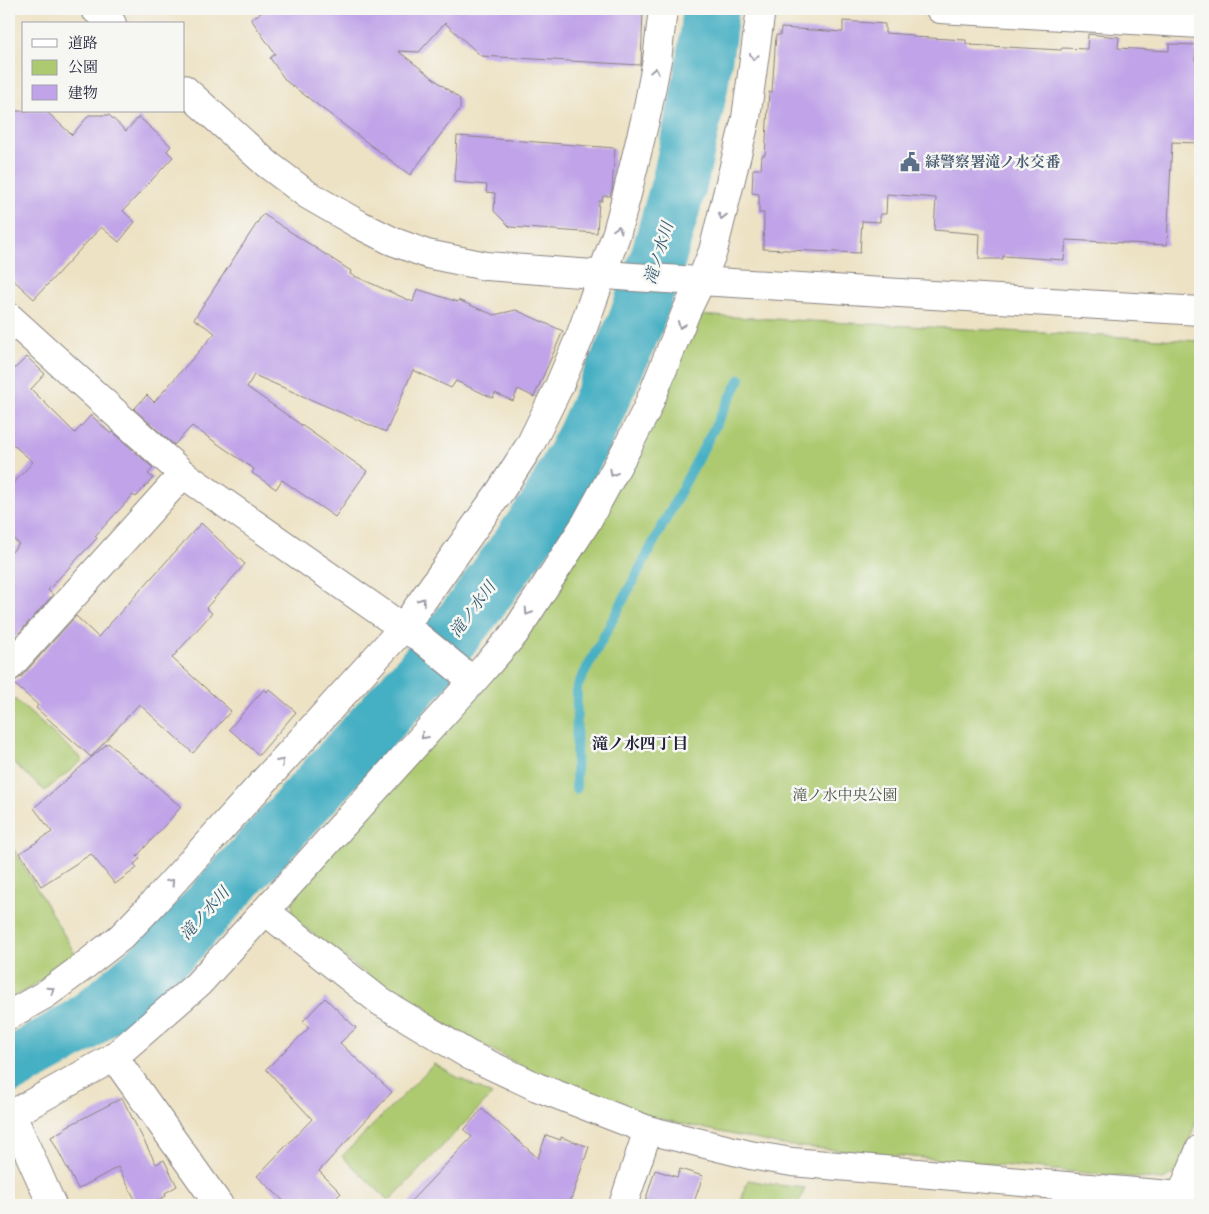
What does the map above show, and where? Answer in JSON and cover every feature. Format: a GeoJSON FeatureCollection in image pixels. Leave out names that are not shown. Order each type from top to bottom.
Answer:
{"type":"FeatureCollection","features":[{"type":"Feature","properties":{"kind":"street"},"geometry":{"type":"LineString","coordinates":[[95,9],[110,22]]}},
{"type":"Feature","properties":{"kind":"street"},"geometry":{"type":"LineString","coordinates":[[9,1015],[46,994],[80,969],[121,937],[150,907],[403,628],[501,490],[530,445],[559,386],[582,334],[617,232],[647,112],[664,9]]}},
{"type":"Feature","properties":{"kind":"street"},"geometry":{"type":"LineString","coordinates":[[52,1205],[10,1116],[114,1057],[198,984],[474,680],[514,633],[586,523],[646,410],[713,251],[746,118],[760,9]]}},
{"type":"Feature","properties":{"kind":"street"},"geometry":{"type":"LineString","coordinates":[[940,9],[1200,24]]}},
{"type":"Feature","properties":{"kind":"street"},"geometry":{"type":"LineString","coordinates":[[185,90],[274,170],[308,194],[360,225],[392,241],[427,254],[486,266],[602,275],[1200,311]]}},
{"type":"Feature","properties":{"kind":"street"},"geometry":{"type":"LineString","coordinates":[[9,317],[183,474],[427,644],[474,680]]}},
{"type":"Feature","properties":{"kind":"street"},"geometry":{"type":"LineString","coordinates":[[9,667],[183,474]]}},
{"type":"Feature","properties":{"kind":"street"},"geometry":{"type":"LineString","coordinates":[[266,911],[381,1002],[468,1055],[537,1087],[648,1130],[750,1155],[792,1162],[1184,1202],[1200,1150]]}},
{"type":"Feature","properties":{"kind":"street"},"geometry":{"type":"LineString","coordinates":[[114,1057],[219,1205]]}},
{"type":"Feature","properties":{"kind":"street"},"geometry":{"type":"LineString","coordinates":[[623,1205],[648,1130]]}},
{"type":"Feature","properties":{"kind":"green space","name":"滝ノ水中央公園"},"geometry":{"type":"Polygon","coordinates":[[[694,315],[1200,341],[1200,1110],[1182,1161],[1175,1173],[1163,1180],[782,1145],[655,1118],[549,1081],[443,1023],[389,991],[292,918],[293,891],[483,687],[694,315]]]}},
{"type":"Feature","properties":{"kind":"green space"},"geometry":{"type":"Polygon","coordinates":[[[9,694],[83,760],[45,791],[9,759],[9,694]]]}},
{"type":"Feature","properties":{"kind":"green space"},"geometry":{"type":"Polygon","coordinates":[[[9,841],[77,957],[12,999],[9,992],[9,841]]]}},
{"type":"Feature","properties":{"kind":"green space"},"geometry":{"type":"Polygon","coordinates":[[[434,1064],[492,1095],[389,1201],[342,1156],[434,1064]]]}},
{"type":"Feature","properties":{"kind":"green space"},"geometry":{"type":"Polygon","coordinates":[[[748,1180],[805,1188],[798,1205],[740,1205],[748,1180]]]}},
{"type":"Feature","properties":{"kind":"building"},"geometry":{"type":"Polygon","coordinates":[[[267,9],[605,9],[643,11],[641,63],[640,65],[481,56],[445,23],[419,52],[398,51],[460,99],[460,109],[410,175],[286,81],[270,58],[275,54],[251,19],[267,9]]]}},
{"type":"Feature","properties":{"kind":"building"},"geometry":{"type":"Polygon","coordinates":[[[843,21],[885,24],[885,33],[913,35],[913,37],[966,40],[966,44],[970,45],[1061,50],[1062,48],[1087,49],[1088,34],[1119,37],[1118,48],[1169,51],[1169,44],[1196,45],[1195,60],[1200,60],[1198,143],[1172,142],[1167,245],[1066,240],[1064,260],[1003,256],[1003,259],[979,259],[980,234],[934,230],[936,198],[887,194],[886,214],[880,214],[880,222],[862,221],[860,253],[763,249],[764,213],[759,213],[759,194],[752,193],[753,169],[761,169],[762,155],[765,155],[769,92],[772,92],[776,35],[780,35],[781,28],[843,32],[843,21]]]}},
{"type":"Feature","properties":{"kind":"building"},"geometry":{"type":"Polygon","coordinates":[[[9,111],[47,112],[72,135],[89,115],[109,115],[126,131],[139,117],[171,146],[167,151],[173,157],[123,211],[135,222],[119,242],[101,227],[34,299],[9,276],[9,111]]]}},
{"type":"Feature","properties":{"kind":"building"},"geometry":{"type":"Polygon","coordinates":[[[457,136],[615,148],[612,189],[610,196],[603,196],[602,201],[599,201],[597,233],[510,227],[494,211],[495,193],[486,192],[487,185],[454,182],[457,136]]]}},
{"type":"Feature","properties":{"kind":"building"},"geometry":{"type":"Polygon","coordinates":[[[263,214],[351,271],[350,274],[413,302],[417,289],[458,302],[458,300],[494,315],[516,310],[563,331],[534,397],[518,389],[513,401],[495,393],[493,398],[456,381],[451,388],[413,370],[386,432],[254,375],[247,387],[367,471],[335,517],[282,480],[276,489],[252,473],[254,469],[192,426],[174,445],[134,409],[147,395],[154,402],[215,333],[194,319],[263,214]]]}},
{"type":"Feature","properties":{"kind":"building"},"geometry":{"type":"Polygon","coordinates":[[[27,357],[45,374],[31,389],[75,433],[91,415],[153,468],[148,474],[153,478],[136,497],[133,495],[95,536],[97,538],[48,590],[53,595],[9,644],[9,555],[19,544],[9,535],[9,488],[33,462],[9,441],[9,367],[12,371],[27,357]]]}},
{"type":"Feature","properties":{"kind":"building"},"geometry":{"type":"Polygon","coordinates":[[[201,523],[245,564],[206,608],[212,613],[172,658],[231,711],[193,753],[139,704],[91,757],[36,708],[38,705],[12,682],[21,677],[76,616],[98,637],[201,523]]]}},
{"type":"Feature","properties":{"kind":"building"},"geometry":{"type":"Polygon","coordinates":[[[264,689],[267,692],[269,689],[296,712],[259,755],[229,729],[264,689]]]}},
{"type":"Feature","properties":{"kind":"building"},"geometry":{"type":"Polygon","coordinates":[[[108,743],[181,807],[137,856],[140,859],[134,864],[137,868],[115,884],[91,854],[41,886],[20,853],[52,832],[34,808],[108,743]]]}},
{"type":"Feature","properties":{"kind":"building"},"geometry":{"type":"Polygon","coordinates":[[[325,998],[356,1028],[340,1043],[392,1092],[319,1171],[341,1193],[329,1205],[288,1205],[257,1176],[312,1119],[266,1069],[309,1028],[303,1021],[325,998]]]}},
{"type":"Feature","properties":{"kind":"building"},"geometry":{"type":"Polygon","coordinates":[[[122,1098],[156,1164],[164,1160],[177,1186],[165,1193],[166,1196],[148,1205],[138,1205],[118,1167],[78,1189],[51,1137],[64,1128],[122,1098]]]}},
{"type":"Feature","properties":{"kind":"building"},"geometry":{"type":"Polygon","coordinates":[[[482,1109],[538,1158],[546,1135],[561,1140],[561,1137],[589,1147],[569,1205],[407,1205],[472,1137],[464,1130],[482,1109]]]}},
{"type":"Feature","properties":{"kind":"building"},"geometry":{"type":"Polygon","coordinates":[[[680,1169],[703,1176],[693,1205],[644,1205],[655,1170],[677,1177],[680,1169]]]}},
{"type":"Feature","properties":{"kind":"waterway","name":"滝ノ水川"},"geometry":{"type":"LineString","coordinates":[[9,1066],[83,1024],[170,950],[422,673],[477,604],[548,506],[585,436],[635,324],[658,258],[680,180],[690,134],[700,87],[711,9]]}},
{"type":"Feature","properties":{"kind":"waterway"},"geometry":{"type":"LineString","coordinates":[[576,789],[577,687],[740,379]]}},
{"type":"Feature","properties":{"kind":"place","name":"緑警察署滝ノ水交番"},"geometry":{"type":"Point","coordinates":[910,162]}},
{"type":"Feature","properties":{"kind":"district","name":"滝ノ水四丁目"},"geometry":{"type":"Point","coordinates":[640,743]}}]}
